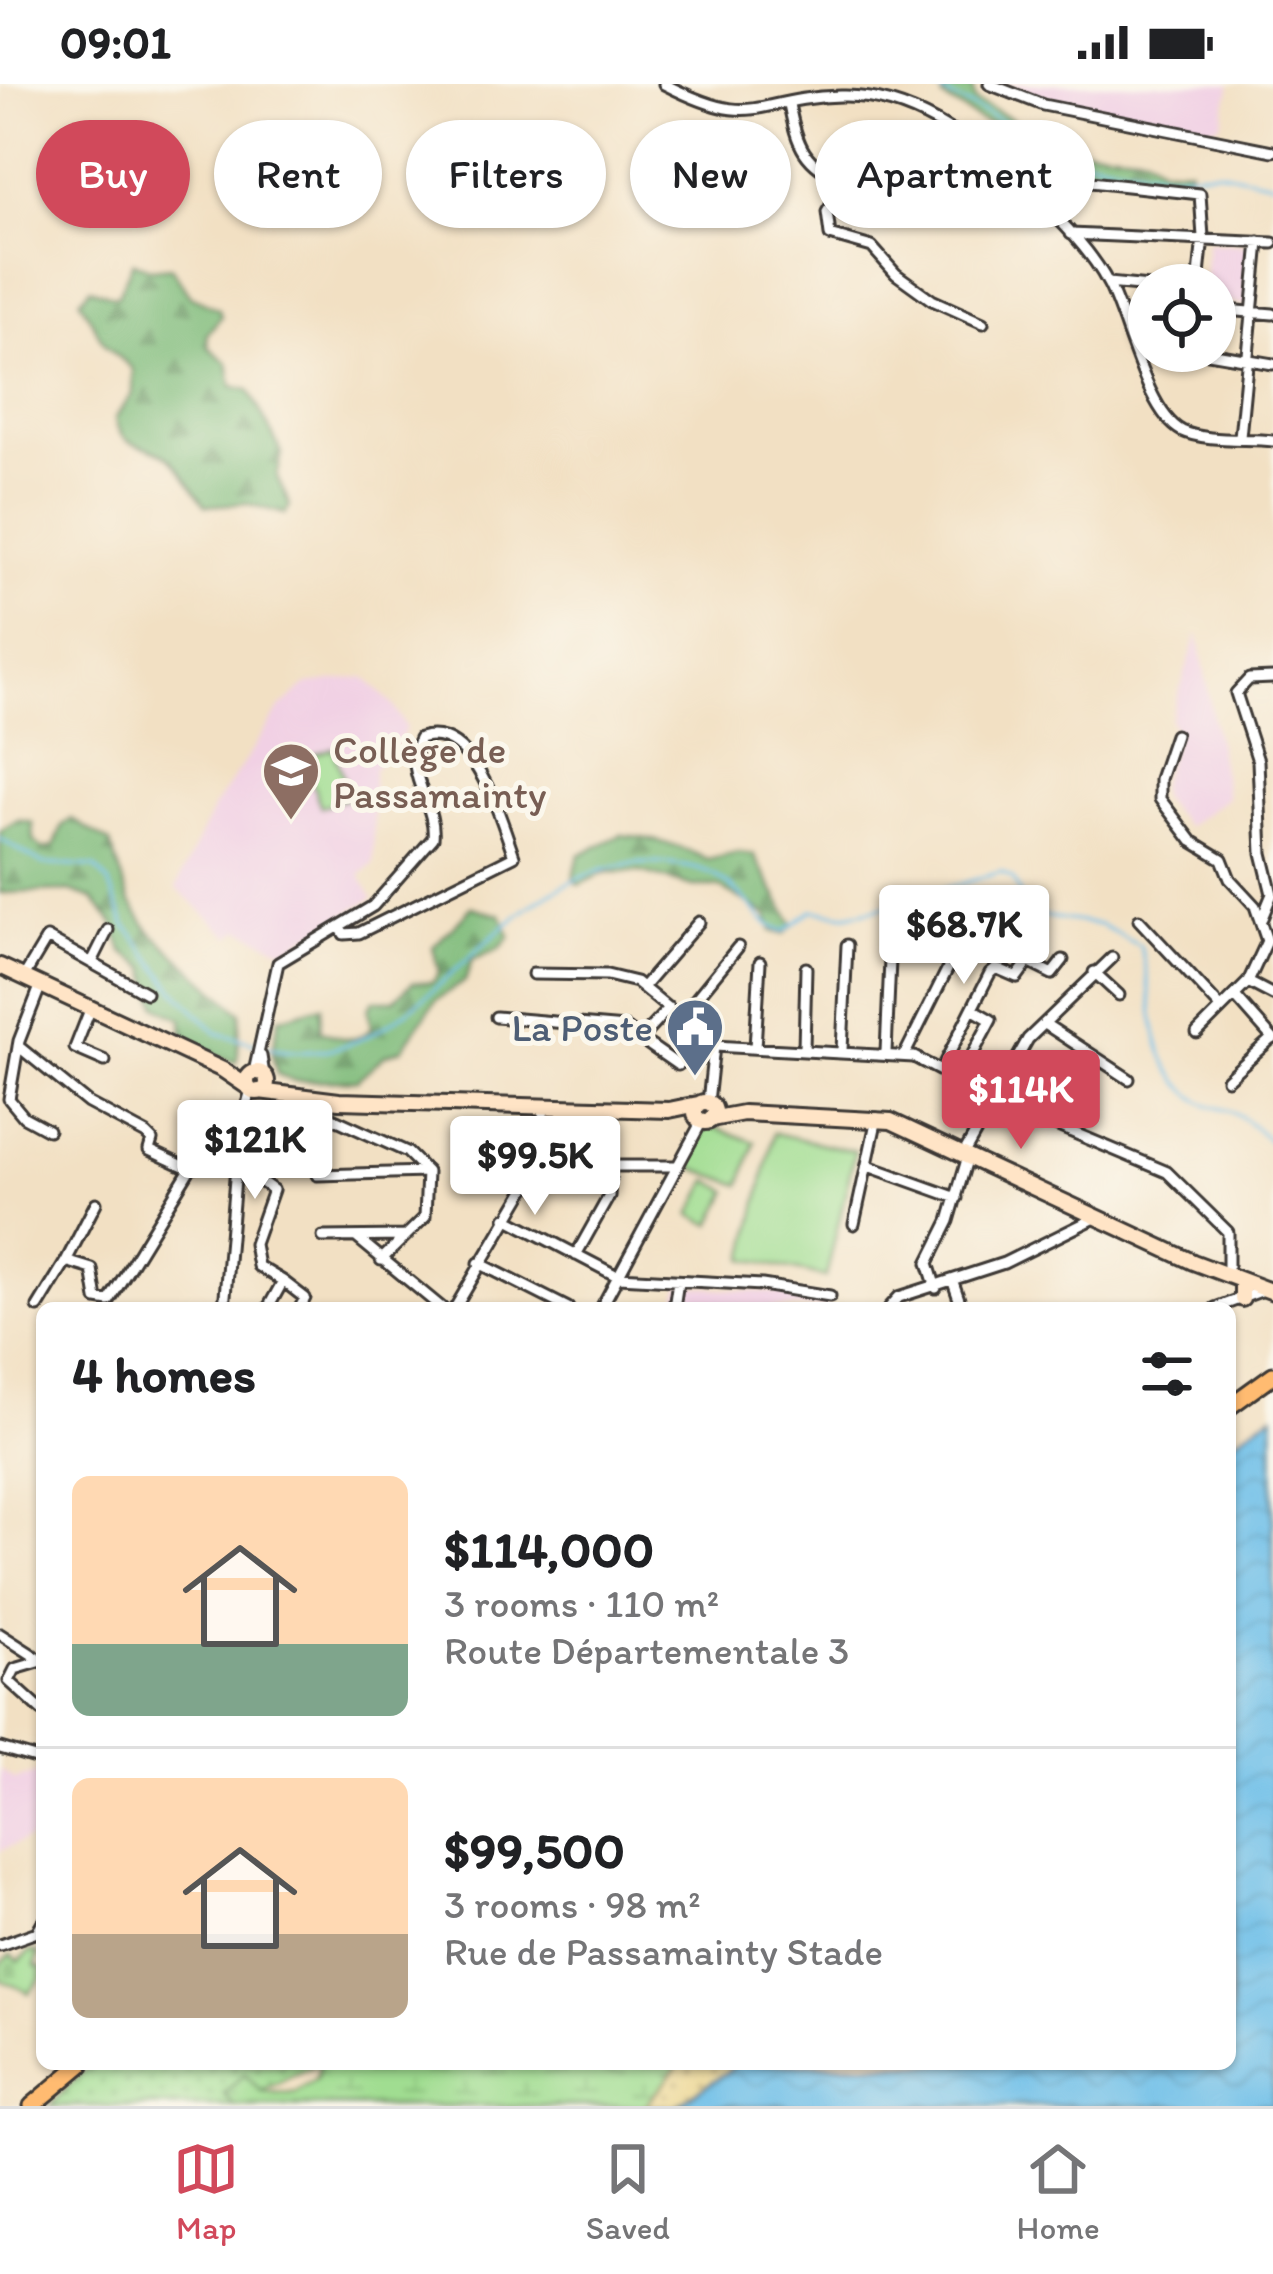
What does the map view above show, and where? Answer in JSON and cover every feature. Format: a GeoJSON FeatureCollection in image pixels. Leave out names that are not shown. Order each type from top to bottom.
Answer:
{"type":"FeatureCollection","features":[{"type":"Feature","properties":{"kind":"main road"},"geometry":{"type":"LineString","coordinates":[[0,967],[223,1070],[321,1099],[878,1118],[1095,1218],[1270,1290]]}},
{"type":"Feature","properties":{"kind":"main road"},"geometry":{"type":"LineString","coordinates":[[1235,1279],[1242,1299]]}},
{"type":"Feature","properties":{"kind":"main road"},"geometry":{"type":"LineString","coordinates":[[1236,1402],[1272,1376]]}},
{"type":"Feature","properties":{"kind":"main road"},"geometry":{"type":"LineString","coordinates":[[32,2106],[74,2070]]}},
{"type":"Feature","properties":{"kind":"main road"},"geometry":{"type":"LineString","coordinates":[[44,2106],[76,2070]]}},
{"type":"Feature","properties":{"kind":"street"},"geometry":{"type":"LineString","coordinates":[[664,84],[725,112],[841,96],[908,107],[931,120]]}},
{"type":"Feature","properties":{"kind":"street"},"geometry":{"type":"LineString","coordinates":[[989,84],[1043,105],[1273,151]]}},
{"type":"Feature","properties":{"kind":"street"},"geometry":{"type":"LineString","coordinates":[[789,104],[797,146],[812,166],[845,182],[826,212],[830,235],[872,247],[896,274],[932,299],[983,323]]}},
{"type":"Feature","properties":{"kind":"street"},"geometry":{"type":"LineString","coordinates":[[1095,182],[1193,192],[1202,199],[1200,264]]}},
{"type":"Feature","properties":{"kind":"street"},"geometry":{"type":"LineString","coordinates":[[1065,228],[1108,283],[1164,418],[1186,433],[1273,441]]}},
{"type":"Feature","properties":{"kind":"street"},"geometry":{"type":"LineString","coordinates":[[1071,234],[1273,243]]}},
{"type":"Feature","properties":{"kind":"street"},"geometry":{"type":"LineString","coordinates":[[1240,437],[1258,242]]}},
{"type":"Feature","properties":{"kind":"street"},"geometry":{"type":"LineString","coordinates":[[1108,283],[1128,285]]}},
{"type":"Feature","properties":{"kind":"street"},"geometry":{"type":"LineString","coordinates":[[1236,310],[1273,314]]}},
{"type":"Feature","properties":{"kind":"street"},"geometry":{"type":"LineString","coordinates":[[1236,360],[1273,364]]}},
{"type":"Feature","properties":{"kind":"street"},"geometry":{"type":"LineString","coordinates":[[1262,918],[1272,894],[1262,854],[1258,761],[1236,693],[1249,679],[1273,678]]}},
{"type":"Feature","properties":{"kind":"street"},"geometry":{"type":"LineString","coordinates":[[1175,735],[1160,779],[1160,799],[1192,841],[1222,860],[1262,918],[1268,947],[1248,982],[1198,1033]]}},
{"type":"Feature","properties":{"kind":"street"},"geometry":{"type":"LineString","coordinates":[[225,1302],[239,1132],[256,1081],[278,963],[373,906],[433,838],[434,826],[421,798],[414,761],[420,738],[444,740],[479,769],[514,856],[358,933],[344,934],[340,926]]}},
{"type":"Feature","properties":{"kind":"street"},"geometry":{"type":"LineString","coordinates":[[905,1054],[982,900]]}},
{"type":"Feature","properties":{"kind":"street"},"geometry":{"type":"LineString","coordinates":[[1139,920],[1221,1008]]}},
{"type":"Feature","properties":{"kind":"street"},"geometry":{"type":"LineString","coordinates":[[644,986],[699,922]]}},
{"type":"Feature","properties":{"kind":"street"},"geometry":{"type":"LineString","coordinates":[[92,962],[108,930]]}},
{"type":"Feature","properties":{"kind":"street"},"geometry":{"type":"LineString","coordinates":[[23,978],[47,938],[146,993]]}},
{"type":"Feature","properties":{"kind":"street"},"geometry":{"type":"LineString","coordinates":[[886,1052],[891,938]]}},
{"type":"Feature","properties":{"kind":"street"},"geometry":{"type":"LineString","coordinates":[[842,1051],[847,945]]}},
{"type":"Feature","properties":{"kind":"street"},"geometry":{"type":"LineString","coordinates":[[681,1017],[737,947]]}},
{"type":"Feature","properties":{"kind":"street"},"geometry":{"type":"LineString","coordinates":[[936,1288],[928,1263],[957,1198],[966,1155],[1016,1055],[1112,958]]}},
{"type":"Feature","properties":{"kind":"street"},"geometry":{"type":"LineString","coordinates":[[941,1068],[996,968],[1016,977],[1028,962],[1052,974],[1064,960]]}},
{"type":"Feature","properties":{"kind":"street"},"geometry":{"type":"LineString","coordinates":[[755,1048],[760,962]]}},
{"type":"Feature","properties":{"kind":"street"},"geometry":{"type":"LineString","coordinates":[[804,1049],[806,968]]}},
{"type":"Feature","properties":{"kind":"street"},"geometry":{"type":"LineString","coordinates":[[1094,972],[1119,995]]}},
{"type":"Feature","properties":{"kind":"street"},"geometry":{"type":"LineString","coordinates":[[533,974],[608,974],[644,986],[709,1042],[905,1054],[941,1068],[995,1100],[1183,1182],[1228,1232],[1235,1279]]}},
{"type":"Feature","properties":{"kind":"street"},"geometry":{"type":"LineString","coordinates":[[1248,982],[1273,995]]}},
{"type":"Feature","properties":{"kind":"street"},"geometry":{"type":"LineString","coordinates":[[40,987],[18,1046],[8,1099],[24,1118],[48,1130]]}},
{"type":"Feature","properties":{"kind":"street"},"geometry":{"type":"LineString","coordinates":[[1227,1079],[1273,1039],[1234,996]]}},
{"type":"Feature","properties":{"kind":"street"},"geometry":{"type":"LineString","coordinates":[[639,1040],[669,1008]]}},
{"type":"Feature","properties":{"kind":"street"},"geometry":{"type":"LineString","coordinates":[[960,1078],[991,1020],[972,1009]]}},
{"type":"Feature","properties":{"kind":"street"},"geometry":{"type":"LineString","coordinates":[[89,1010],[75,1048],[105,1061]]}},
{"type":"Feature","properties":{"kind":"street"},"geometry":{"type":"LineString","coordinates":[[496,1017],[626,1028],[678,1065],[709,1042]]}},
{"type":"Feature","properties":{"kind":"street"},"geometry":{"type":"LineString","coordinates":[[1045,1024],[1129,1079]]}},
{"type":"Feature","properties":{"kind":"street"},"geometry":{"type":"LineString","coordinates":[[604,1302],[704,1111],[709,1042]]}},
{"type":"Feature","properties":{"kind":"street"},"geometry":{"type":"LineString","coordinates":[[18,1046],[88,1103],[146,1135],[152,1140],[148,1150],[190,1169]]}},
{"type":"Feature","properties":{"kind":"street"},"geometry":{"type":"LineString","coordinates":[[321,1099],[326,1114],[407,1152],[427,1172],[425,1217],[381,1260]]}},
{"type":"Feature","properties":{"kind":"street"},"geometry":{"type":"LineString","coordinates":[[458,1302],[539,1166],[544,1105]]}},
{"type":"Feature","properties":{"kind":"street"},"geometry":{"type":"LineString","coordinates":[[854,1224],[878,1118]]}},
{"type":"Feature","properties":{"kind":"street"},"geometry":{"type":"LineString","coordinates":[[66,1261],[92,1269],[97,1299],[109,1301],[190,1169],[239,1132]]}},
{"type":"Feature","properties":{"kind":"street"},"geometry":{"type":"LineString","coordinates":[[238,1165],[273,1190],[254,1259],[304,1298],[302,1302]]}},
{"type":"Feature","properties":{"kind":"street"},"geometry":{"type":"LineString","coordinates":[[539,1166],[678,1166]]}},
{"type":"Feature","properties":{"kind":"street"},"geometry":{"type":"LineString","coordinates":[[576,1255],[609,1196],[610,1166]]}},
{"type":"Feature","properties":{"kind":"street"},"geometry":{"type":"LineString","coordinates":[[868,1166],[957,1198]]}},
{"type":"Feature","properties":{"kind":"street"},"geometry":{"type":"LineString","coordinates":[[317,1175],[427,1172]]}},
{"type":"Feature","properties":{"kind":"street"},"geometry":{"type":"LineString","coordinates":[[41,1302],[96,1203]]}},
{"type":"Feature","properties":{"kind":"street"},"geometry":{"type":"LineString","coordinates":[[506,1218],[619,1277],[762,1285],[830,1296]]}},
{"type":"Feature","properties":{"kind":"street"},"geometry":{"type":"LineString","coordinates":[[895,1302],[953,1282],[1095,1218]]}},
{"type":"Feature","properties":{"kind":"street"},"geometry":{"type":"LineString","coordinates":[[323,1237],[404,1236]]}},
{"type":"Feature","properties":{"kind":"street"},"geometry":{"type":"LineString","coordinates":[[356,1238],[434,1302]]}},
{"type":"Feature","properties":{"kind":"street"},"geometry":{"type":"LineString","coordinates":[[479,1263],[549,1302]]}},
{"type":"Feature","properties":{"kind":"street"},"geometry":{"type":"LineString","coordinates":[[272,1302],[284,1281]]}},
{"type":"Feature","properties":{"kind":"street"},"geometry":{"type":"LineString","coordinates":[[675,1302],[678,1282]]}},
{"type":"Feature","properties":{"kind":"street"},"geometry":{"type":"LineString","coordinates":[[953,1282],[960,1302]]}},
{"type":"Feature","properties":{"kind":"street"},"geometry":{"type":"LineString","coordinates":[[1233,1302],[1270,1290]]}},
{"type":"Feature","properties":{"kind":"street"},"geometry":{"type":"LineString","coordinates":[[0,1634],[36,1657]]}},
{"type":"Feature","properties":{"kind":"street"},"geometry":{"type":"LineString","coordinates":[[36,1663],[15,1669],[9,1681],[36,1706]]}},
{"type":"Feature","properties":{"kind":"street"},"geometry":{"type":"LineString","coordinates":[[0,1748],[36,1758]]}},
{"type":"Feature","properties":{"kind":"street"},"geometry":{"type":"LineString","coordinates":[[0,1945],[36,1932]]}},
{"type":"Feature","properties":{"kind":"shaded area"},"geometry":{"type":"Polygon","coordinates":[[[1005,84],[1229,84],[1230,88],[1222,122],[1211,128],[1054,100],[1005,84]]]}},
{"type":"Feature","properties":{"kind":"shaded area"},"geometry":{"type":"Polygon","coordinates":[[[1207,242],[1254,245],[1249,305],[1236,303],[1236,264],[1205,264],[1207,242]]]}},
{"type":"Feature","properties":{"kind":"shaded area"},"geometry":{"type":"Polygon","coordinates":[[[1198,633],[1227,798],[1186,827],[1160,797],[1160,782],[1177,734],[1170,720],[1198,633]]]}},
{"type":"Feature","properties":{"kind":"shaded area","name":"Collège de Passamainty"},"geometry":{"type":"Polygon","coordinates":[[[365,677],[393,705],[406,728],[396,747],[373,770],[374,864],[360,875],[373,898],[284,950],[240,929],[231,937],[176,888],[212,810],[281,707],[307,684],[365,677]]]}},
{"type":"Feature","properties":{"kind":"shaded area"},"geometry":{"type":"Polygon","coordinates":[[[1025,1048],[1091,1088],[1104,1102],[1075,1127],[1011,1102],[1006,1088],[1025,1048]]]}},
{"type":"Feature","properties":{"kind":"shaded area"},"geometry":{"type":"Polygon","coordinates":[[[680,1285],[828,1300],[828,1302],[677,1302],[680,1285]]]}},
{"type":"Feature","properties":{"kind":"shaded area"},"geometry":{"type":"Polygon","coordinates":[[[0,1769],[15,1780],[36,1774],[36,1836],[0,1851],[0,1769]]]}},
{"type":"Feature","properties":{"kind":"green space"},"geometry":{"type":"Polygon","coordinates":[[[972,87],[975,101],[1013,120],[979,120],[943,98],[945,89],[972,87]]]}},
{"type":"Feature","properties":{"kind":"green space"},"geometry":{"type":"Polygon","coordinates":[[[1095,149],[1144,154],[1161,167],[1189,168],[1188,174],[1177,178],[1095,171],[1095,149]]]}},
{"type":"Feature","properties":{"kind":"green space"},"geometry":{"type":"Polygon","coordinates":[[[133,262],[152,269],[171,267],[190,296],[219,309],[221,317],[207,334],[208,347],[228,363],[232,386],[249,390],[282,453],[277,477],[290,506],[285,514],[246,503],[206,506],[168,457],[129,441],[118,429],[115,418],[133,394],[133,369],[105,345],[80,300],[90,288],[117,297],[133,262]]]}},
{"type":"Feature","properties":{"kind":"green space"},"geometry":{"type":"Polygon","coordinates":[[[333,748],[350,797],[321,807],[303,758],[333,748]]]}},
{"type":"Feature","properties":{"kind":"green space"},"geometry":{"type":"Polygon","coordinates":[[[72,819],[110,843],[130,901],[149,930],[241,1013],[237,1063],[183,1043],[182,1019],[157,1006],[147,968],[123,952],[114,924],[93,899],[70,891],[0,893],[0,831],[18,820],[33,823],[34,841],[43,849],[54,847],[63,825],[72,819]]]}},
{"type":"Feature","properties":{"kind":"green space"},"geometry":{"type":"Polygon","coordinates":[[[621,835],[666,843],[708,860],[738,853],[754,855],[793,925],[784,934],[772,931],[767,915],[720,887],[693,887],[640,872],[606,872],[579,885],[573,880],[579,855],[621,835]]]}},
{"type":"Feature","properties":{"kind":"green space"},"geometry":{"type":"Polygon","coordinates":[[[472,907],[501,915],[510,937],[499,949],[472,960],[465,981],[436,1000],[402,1049],[385,1055],[357,1080],[294,1081],[277,1074],[272,1055],[279,1018],[322,1006],[320,1030],[341,1038],[359,1037],[371,1028],[368,1009],[374,1000],[394,1000],[413,982],[433,982],[439,972],[433,947],[472,907]]]}},
{"type":"Feature","properties":{"kind":"green space"},"geometry":{"type":"Polygon","coordinates":[[[713,1127],[755,1142],[741,1185],[687,1166],[700,1129],[713,1127]]]}},
{"type":"Feature","properties":{"kind":"green space"},"geometry":{"type":"Polygon","coordinates":[[[774,1133],[855,1151],[826,1277],[745,1259],[774,1133]]]}},
{"type":"Feature","properties":{"kind":"green space"},"geometry":{"type":"Polygon","coordinates":[[[709,1180],[729,1191],[712,1225],[691,1215],[709,1180]]]}},
{"type":"Feature","properties":{"kind":"green space"},"geometry":{"type":"Polygon","coordinates":[[[31,1951],[36,1953],[36,1985],[29,1993],[0,1979],[0,1965],[11,1955],[19,1961],[31,1951]]]}},
{"type":"Feature","properties":{"kind":"green space"},"geometry":{"type":"Polygon","coordinates":[[[85,2070],[305,2070],[231,2106],[49,2106],[85,2070]]]}},
{"type":"Feature","properties":{"kind":"green space"},"geometry":{"type":"Polygon","coordinates":[[[318,2070],[688,2070],[645,2106],[234,2106],[224,2094],[244,2074],[262,2092],[295,2093],[316,2079],[318,2070]]]}},
{"type":"Feature","properties":{"kind":"sand"},"geometry":{"type":"Polygon","coordinates":[[[675,2070],[729,2070],[676,2106],[645,2106],[675,2070]]]}},
{"type":"Feature","properties":{"kind":"water"},"geometry":{"type":"Polygon","coordinates":[[[1273,1414],[1273,2106],[676,2106],[729,2070],[1236,2070],[1236,1439],[1273,1414]]]}},
{"type":"Feature","properties":{"kind":"waterway"},"geometry":{"type":"LineString","coordinates":[[923,84],[1004,122],[1040,151],[1169,174],[1217,171],[1273,182]]}},
{"type":"Feature","properties":{"kind":"waterway"},"geometry":{"type":"LineString","coordinates":[[0,839],[43,864],[95,867],[109,883],[125,924],[175,990],[217,1033],[257,1044]]}},
{"type":"Feature","properties":{"kind":"waterway"},"geometry":{"type":"LineString","coordinates":[[266,1047],[324,1050],[375,1032],[422,999],[514,918],[565,885],[622,865],[689,867],[708,873],[723,880],[772,927],[784,932],[812,910],[846,915],[876,909],[1001,872],[1013,879],[1029,914],[1101,925],[1140,946],[1156,1030],[1170,1069],[1200,1101],[1236,1114],[1273,1144]]}},
{"type":"Feature","properties":{"kind":"place","name":"Collège de Passamainty"},"geometry":{"type":"Point","coordinates":[291,822]}},
{"type":"Feature","properties":{"kind":"place","name":"La Poste"},"geometry":{"type":"Point","coordinates":[695,1078]}}]}
